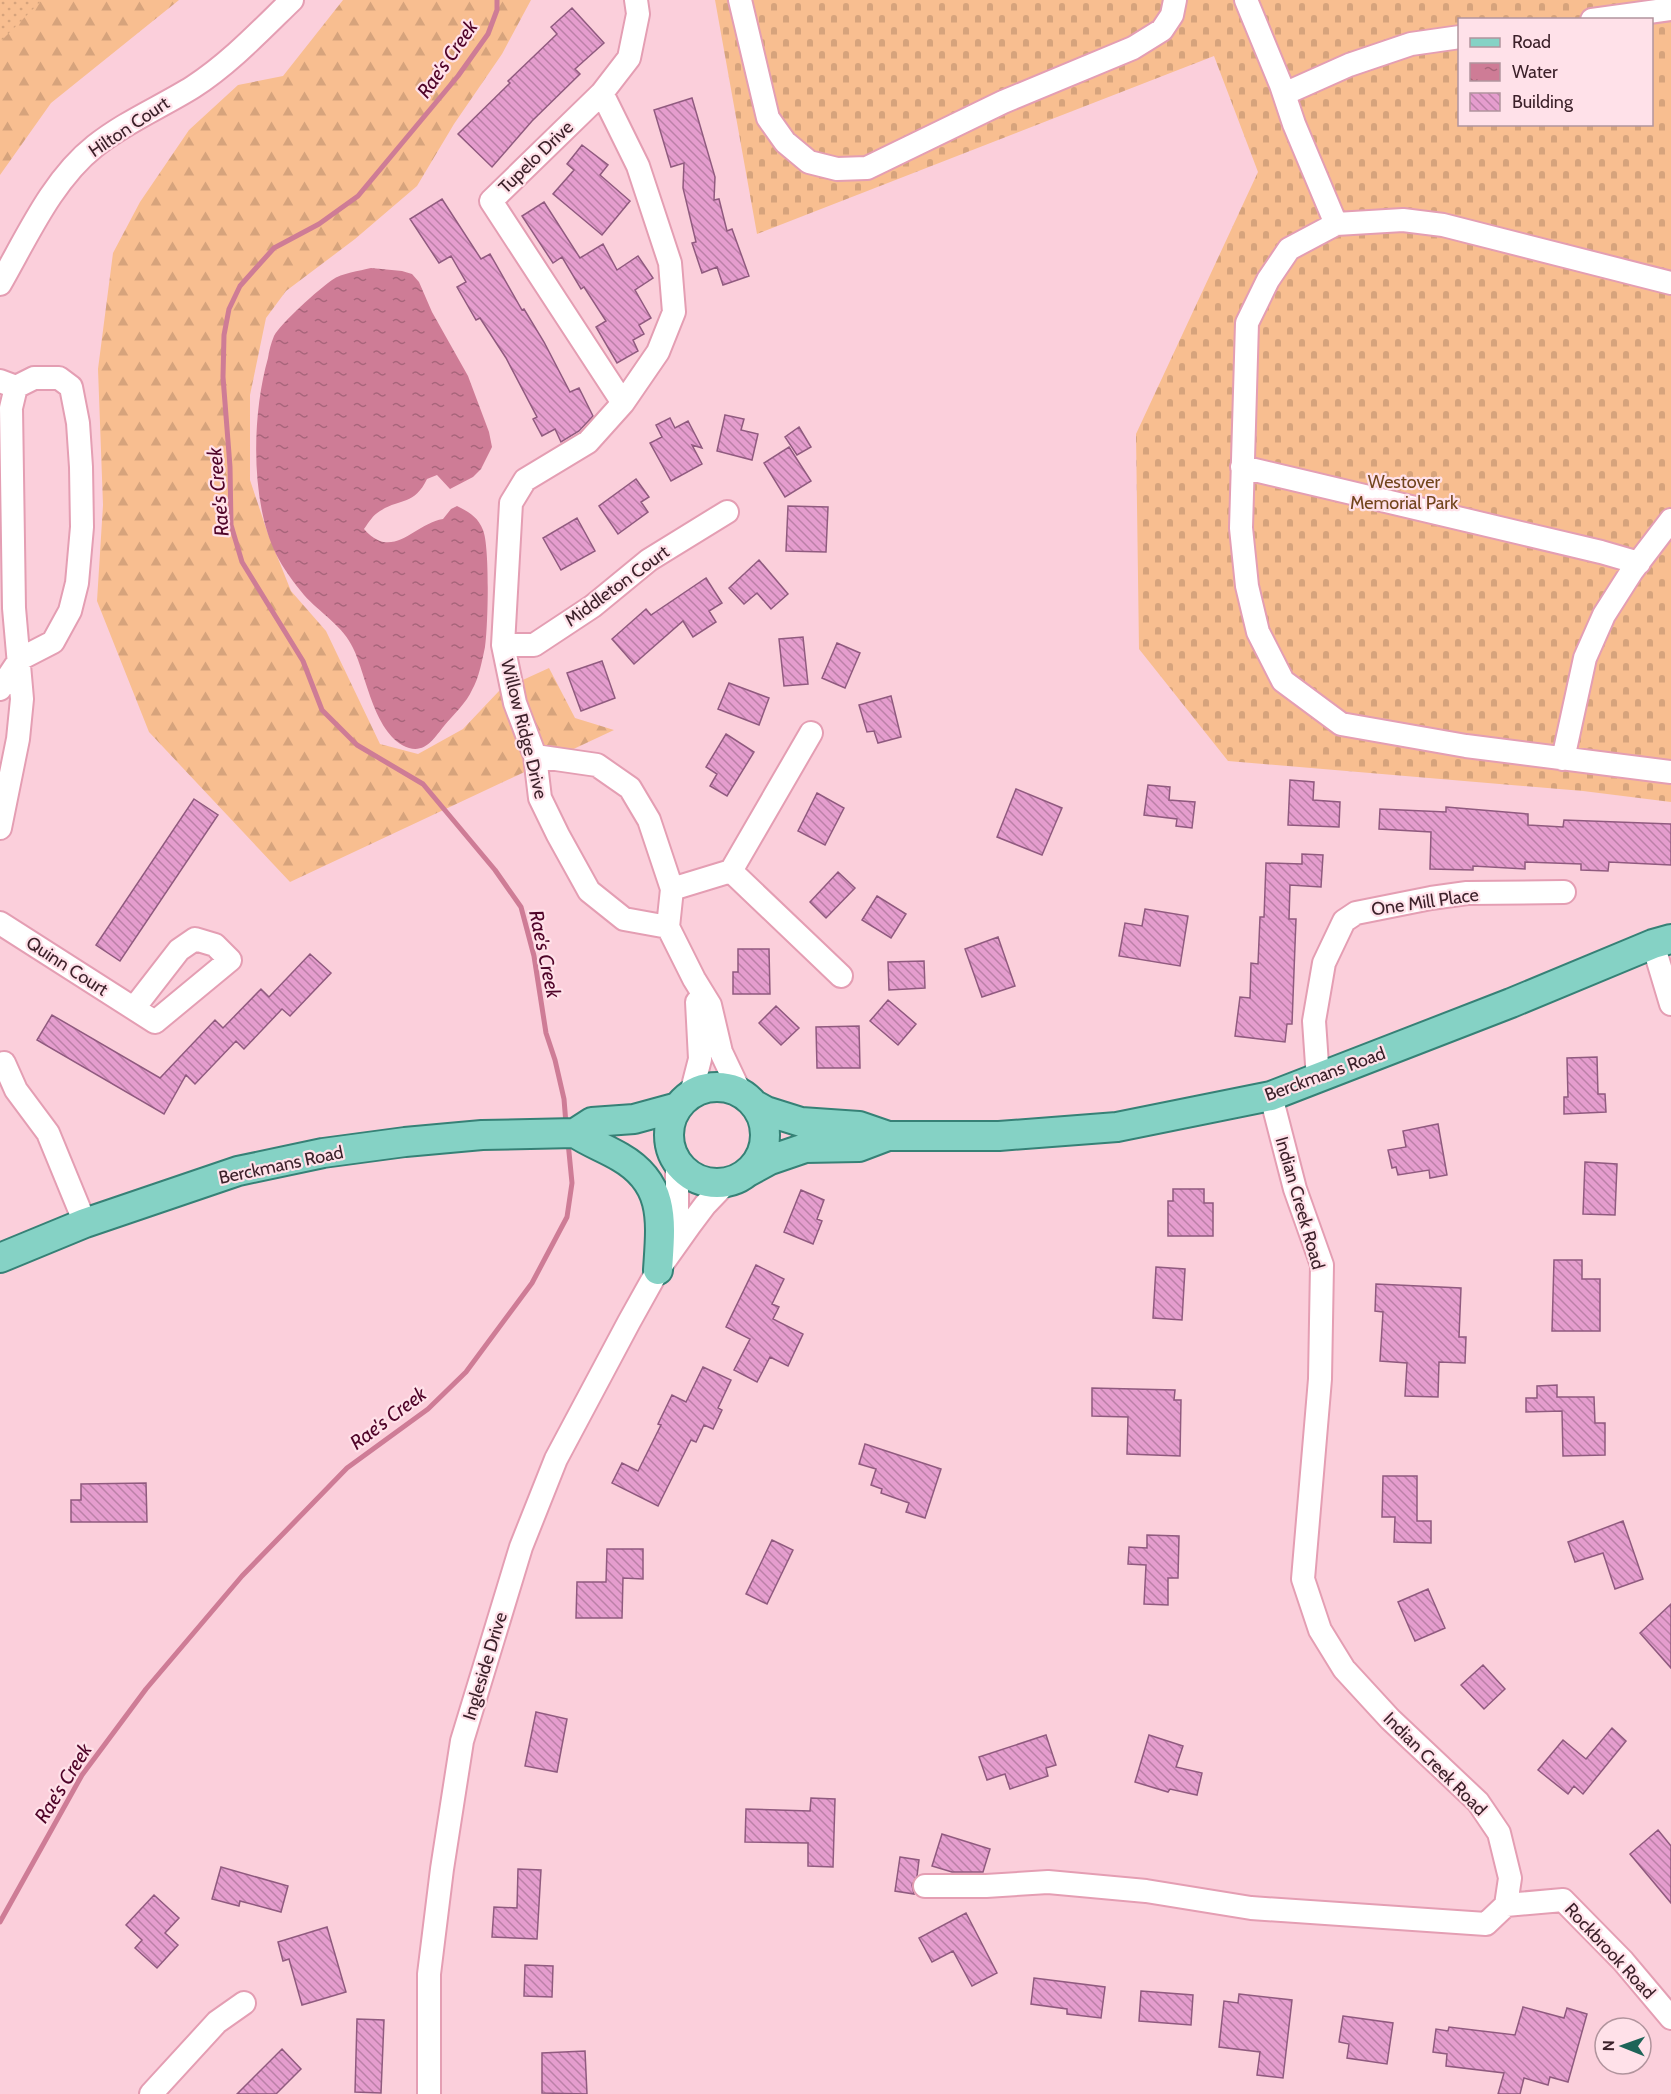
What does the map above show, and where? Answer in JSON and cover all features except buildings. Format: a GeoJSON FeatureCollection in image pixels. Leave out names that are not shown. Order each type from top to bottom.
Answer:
{"type":"FeatureCollection","features":[{"type":"Feature","properties":{"kind":"main road","name":"Berckmans Road"},"geometry":{"type":"LineString","coordinates":[[748,1099],[766,1111],[801,1122],[860,1126],[888,1136],[999,1136],[1117,1127],[1271,1096],[1511,1003],[1662,941]]}},
{"type":"Feature","properties":{"kind":"main road"},"geometry":{"type":"LineString","coordinates":[[711,1086],[726,1087],[748,1099],[761,1115],[765,1130],[764,1146],[758,1160],[738,1176],[720,1183],[705,1182],[689,1175],[676,1161],[670,1148],[668,1132],[672,1115],[685,1100],[711,1086]]}},
{"type":"Feature","properties":{"kind":"main road","name":"Berckmans Road"},"geometry":{"type":"LineString","coordinates":[[583,1138],[592,1122],[634,1119],[685,1100]]}},
{"type":"Feature","properties":{"kind":"main road","name":"Berckmans Road"},"geometry":{"type":"LineString","coordinates":[[0,1258],[85,1223],[238,1171],[323,1153],[482,1135],[583,1138],[647,1148],[662,1152],[676,1161]]}},
{"type":"Feature","properties":{"kind":"main road","name":"Berckmans Road"},"geometry":{"type":"LineString","coordinates":[[738,1176],[770,1160],[805,1148],[859,1147],[888,1136]]}},
{"type":"Feature","properties":{"kind":"main road"},"geometry":{"type":"LineString","coordinates":[[583,1138],[618,1156],[635,1167],[648,1180],[660,1209],[658,1270]]}},
{"type":"Feature","properties":{"kind":"street","name":"Hilton Court"},"geometry":{"type":"LineString","coordinates":[[0,284],[52,195],[73,168],[95,146],[152,109],[194,86],[241,49],[292,0]]}},
{"type":"Feature","properties":{"kind":"street","name":"Tupelo Drive"},"geometry":{"type":"LineString","coordinates":[[623,403],[491,201],[602,93],[629,58],[638,14],[636,0]]}},
{"type":"Feature","properties":{"kind":"street"},"geometry":{"type":"LineString","coordinates":[[740,0],[768,118],[785,142],[809,162],[837,169],[867,168],[1003,102],[1132,48],[1162,30],[1172,15],[1175,0]]}},
{"type":"Feature","properties":{"kind":"street"},"geometry":{"type":"LineString","coordinates":[[1246,0],[1284,94],[1293,124],[1336,224]]}},
{"type":"Feature","properties":{"kind":"street"},"geometry":{"type":"LineString","coordinates":[[1606,18],[1671,9]]}},
{"type":"Feature","properties":{"kind":"street"},"geometry":{"type":"LineString","coordinates":[[1284,94],[1349,65],[1411,44],[1458,37]]}},
{"type":"Feature","properties":{"kind":"street","name":"Willow Ridge Drive"},"geometry":{"type":"LineString","coordinates":[[602,93],[639,166],[670,262],[674,312],[658,352],[623,403],[588,442],[525,480],[511,503],[503,645],[515,703],[535,756],[540,798],[589,891],[624,919],[668,927]]}},
{"type":"Feature","properties":{"kind":"street"},"geometry":{"type":"LineString","coordinates":[[1671,283],[1443,225],[1403,220],[1336,224],[1289,249],[1268,280],[1247,323],[1241,528],[1246,586],[1258,632],[1282,681],[1341,724],[1467,746],[1671,772]]}},
{"type":"Feature","properties":{"kind":"street"},"geometry":{"type":"LineString","coordinates":[[0,688],[20,659],[53,642],[70,611],[77,583],[82,527],[78,423],[71,387],[59,378],[34,378],[8,384],[11,408],[14,608],[20,659],[22,699],[18,739],[0,828]]}},
{"type":"Feature","properties":{"kind":"street"},"geometry":{"type":"LineString","coordinates":[[1242,467],[1639,563]]}},
{"type":"Feature","properties":{"kind":"street","name":"Middleton Court"},"geometry":{"type":"LineString","coordinates":[[503,645],[534,645],[593,606],[649,560],[728,512]]}},
{"type":"Feature","properties":{"kind":"street"},"geometry":{"type":"LineString","coordinates":[[1563,759],[1586,658],[1604,615],[1671,520]]}},
{"type":"Feature","properties":{"kind":"street"},"geometry":{"type":"LineString","coordinates":[[672,889],[732,871],[812,733]]}},
{"type":"Feature","properties":{"kind":"street"},"geometry":{"type":"LineString","coordinates":[[535,756],[597,765],[630,788],[650,820],[672,889],[668,927],[710,1005],[721,1052],[748,1099]]}},
{"type":"Feature","properties":{"kind":"street"},"geometry":{"type":"LineString","coordinates":[[732,871],[841,976]]}},
{"type":"Feature","properties":{"kind":"street","name":"One Mill Place"},"geometry":{"type":"LineString","coordinates":[[1318,1079],[1314,1022],[1324,963],[1344,921],[1356,913],[1467,893],[1564,892]]}},
{"type":"Feature","properties":{"kind":"street","name":"Quinn Court"},"geometry":{"type":"LineString","coordinates":[[0,923],[134,1008]]}},
{"type":"Feature","properties":{"kind":"street"},"geometry":{"type":"LineString","coordinates":[[1662,941],[1671,1004]]}},
{"type":"Feature","properties":{"kind":"street"},"geometry":{"type":"LineString","coordinates":[[685,1100],[700,1059],[694,979]]}},
{"type":"Feature","properties":{"kind":"street"},"geometry":{"type":"LineString","coordinates":[[1,1057],[16,1090],[48,1133],[85,1223]]}},
{"type":"Feature","properties":{"kind":"street","name":"Indian Creek Road"},"geometry":{"type":"LineString","coordinates":[[1271,1096],[1295,1189],[1322,1265],[1320,1379],[1303,1579],[1320,1630],[1344,1669],[1390,1719],[1478,1802],[1499,1833],[1510,1878],[1506,1905]]}},
{"type":"Feature","properties":{"kind":"street","name":"Ingleside Drive"},"geometry":{"type":"LineString","coordinates":[[658,1270],[677,1218],[679,1199],[676,1161]]}},
{"type":"Feature","properties":{"kind":"street","name":"Ingleside Drive"},"geometry":{"type":"LineString","coordinates":[[429,2094],[429,1974],[442,1869],[462,1742],[521,1547],[556,1459],[658,1270],[705,1204],[738,1176]]}},
{"type":"Feature","properties":{"kind":"street"},"geometry":{"type":"LineString","coordinates":[[925,1886],[986,1886],[1048,1882],[1146,1891],[1251,1908],[1486,1924],[1506,1905]]}},
{"type":"Feature","properties":{"kind":"street","name":"Rockbrook Road"},"geometry":{"type":"LineString","coordinates":[[1506,1905],[1563,1900],[1623,1961],[1671,2018]]}},
{"type":"Feature","properties":{"kind":"street"},"geometry":{"type":"LineString","coordinates":[[151,2094],[217,2022],[244,2003]]}},
{"type":"Feature","properties":{"kind":"green space"},"geometry":{"type":"Polygon","coordinates":[[[0,0],[52,0],[0,53],[0,0]]]}},
{"type":"Feature","properties":{"kind":"green space"},"geometry":{"type":"Polygon","coordinates":[[[42,0],[179,0],[51,103],[0,175],[0,42],[42,0]]]}},
{"type":"Feature","properties":{"kind":"green space"},"geometry":{"type":"Polygon","coordinates":[[[343,0],[531,0],[502,54],[454,124],[417,186],[355,239],[286,291],[266,318],[250,395],[250,480],[267,531],[291,591],[326,631],[380,744],[418,754],[463,729],[499,691],[549,668],[575,718],[614,730],[290,882],[149,732],[97,601],[103,505],[98,369],[113,253],[140,202],[189,130],[238,85],[283,76],[343,0]]]}},
{"type":"Feature","properties":{"kind":"green space","name":"Westover Memorial Park"},"geometry":{"type":"Polygon","coordinates":[[[715,0],[1671,0],[1671,802],[1583,791],[1228,761],[1139,649],[1136,434],[1258,172],[1214,56],[757,234],[715,0]]]}},
{"type":"Feature","properties":{"kind":"water"},"geometry":{"type":"Polygon","coordinates":[[[371,268],[402,271],[412,274],[419,282],[432,312],[468,376],[489,432],[492,447],[481,469],[473,477],[450,489],[437,475],[427,479],[412,498],[387,507],[371,519],[364,529],[374,538],[384,542],[394,542],[432,522],[443,519],[451,509],[457,506],[476,518],[483,530],[488,569],[487,623],[485,647],[478,675],[467,699],[433,739],[425,746],[415,749],[397,741],[387,731],[373,704],[349,640],[304,595],[282,565],[268,533],[258,483],[256,457],[259,405],[274,336],[292,315],[332,280],[371,268]]]}},
{"type":"Feature","properties":{"kind":"waterway","name":"Rae's Creek"},"geometry":{"type":"LineString","coordinates":[[497,0],[497,10],[488,34],[458,76],[358,196],[319,224],[274,248],[240,286],[229,309],[224,335],[223,377],[230,467],[231,525],[242,562],[303,661],[322,710],[357,745],[423,784],[495,870],[521,907],[534,956],[546,1033],[564,1099],[566,1124]]}},
{"type":"Feature","properties":{"kind":"waterway","name":"Rae's Creek"},"geometry":{"type":"LineString","coordinates":[[0,1922],[82,1775],[146,1689],[242,1576],[347,1468],[428,1409],[466,1372],[532,1283],[567,1217],[572,1183],[568,1142]]}}]}
